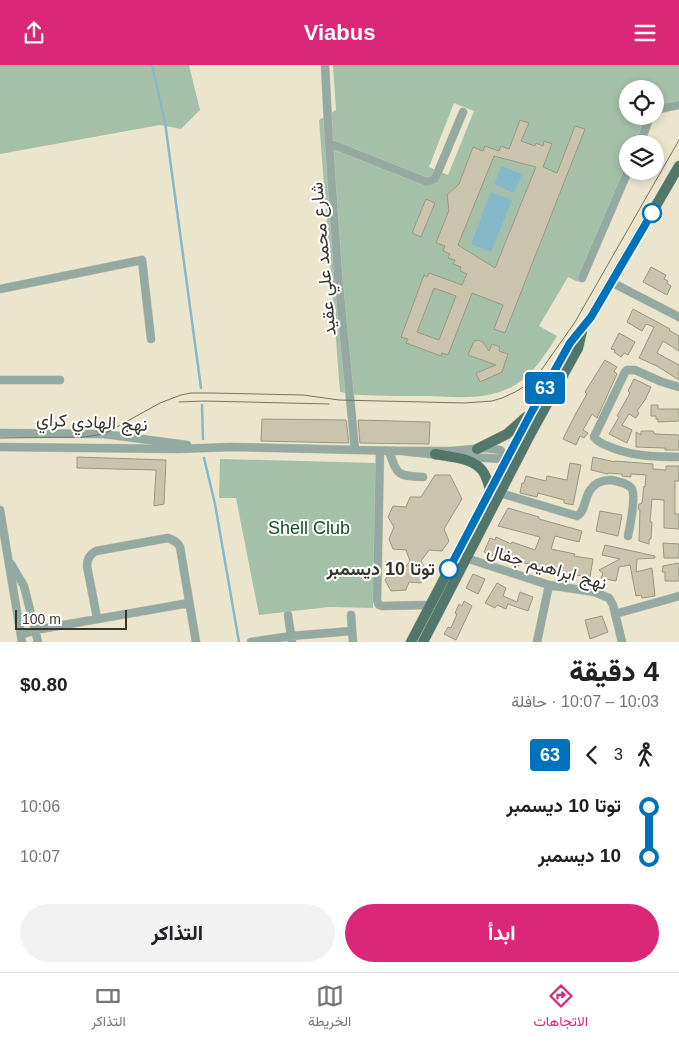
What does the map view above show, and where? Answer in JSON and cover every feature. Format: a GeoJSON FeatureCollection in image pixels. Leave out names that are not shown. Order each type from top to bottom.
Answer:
{"type":"FeatureCollection","features":[{"type":"Feature","properties":{"kind":"main road"},"geometry":{"type":"LineString","coordinates":[[423,642],[461,557],[495,491],[506,459],[570,343],[591,317],[678,171]]}},
{"type":"Feature","properties":{"kind":"main road"},"geometry":{"type":"LineString","coordinates":[[495,491],[511,472],[578,348],[582,328]]}},
{"type":"Feature","properties":{"kind":"main road"},"geometry":{"type":"LineString","coordinates":[[477,449],[506,434],[531,413]]}},
{"type":"Feature","properties":{"kind":"main road"},"geometry":{"type":"LineString","coordinates":[[435,454],[454,457],[472,463],[480,468],[495,491]]}},
{"type":"Feature","properties":{"kind":"main road"},"geometry":{"type":"LineString","coordinates":[[506,459],[518,459]]}},
{"type":"Feature","properties":{"kind":"main road"},"geometry":{"type":"LineString","coordinates":[[506,459],[511,472]]}},
{"type":"Feature","properties":{"kind":"main road"},"geometry":{"type":"LineString","coordinates":[[411,642],[430,605],[461,557]]}},
{"type":"Feature","properties":{"kind":"street","name":"شارع محمد علي عقيد"},"geometry":{"type":"LineString","coordinates":[[325,65],[338,274],[355,450]]}},
{"type":"Feature","properties":{"kind":"street"},"geometry":{"type":"LineString","coordinates":[[664,108],[679,105]]}},
{"type":"Feature","properties":{"kind":"street"},"geometry":{"type":"LineString","coordinates":[[329,143],[427,182],[435,179],[463,112]]}},
{"type":"Feature","properties":{"kind":"street"},"geometry":{"type":"LineString","coordinates":[[582,278],[624,180]]}},
{"type":"Feature","properties":{"kind":"street"},"geometry":{"type":"LineString","coordinates":[[0,289],[142,260],[151,339]]}},
{"type":"Feature","properties":{"kind":"street"},"geometry":{"type":"LineString","coordinates":[[611,282],[679,317]]}},
{"type":"Feature","properties":{"kind":"street"},"geometry":{"type":"LineString","coordinates":[[679,387],[669,385],[635,370],[627,370],[594,437],[597,441],[615,449],[634,454],[679,457]]}},
{"type":"Feature","properties":{"kind":"street"},"geometry":{"type":"LineString","coordinates":[[0,379],[60,380]]}},
{"type":"Feature","properties":{"kind":"street","name":"نهج الهادي كراي"},"geometry":{"type":"LineString","coordinates":[[0,433],[104,434],[211,448]]}},
{"type":"Feature","properties":{"kind":"street","name":"نهج الهادي كراي"},"geometry":{"type":"LineString","coordinates":[[0,447],[384,451],[401,451],[451,451],[486,448],[497,449],[504,453],[506,459],[401,451]]}},
{"type":"Feature","properties":{"kind":"street"},"geometry":{"type":"LineString","coordinates":[[384,451],[400,474],[407,477],[423,477]]}},
{"type":"Feature","properties":{"kind":"street"},"geometry":{"type":"LineString","coordinates":[[384,451],[377,600],[379,605],[382,606],[430,605]]}},
{"type":"Feature","properties":{"kind":"street"},"geometry":{"type":"LineString","coordinates":[[495,491],[577,516],[582,513],[591,488],[599,481],[613,480],[632,489],[632,519],[628,536]]}},
{"type":"Feature","properties":{"kind":"street"},"geometry":{"type":"LineString","coordinates":[[0,510],[21,639],[35,630],[189,603]]}},
{"type":"Feature","properties":{"kind":"street"},"geometry":{"type":"LineString","coordinates":[[97,618],[87,566],[90,555],[96,551],[166,538],[174,540],[180,547],[196,642]]}},
{"type":"Feature","properties":{"kind":"street","name":"نهج ابراهيم جفال"},"geometry":{"type":"LineString","coordinates":[[461,557],[549,585],[594,592],[609,598],[615,614],[679,596]]}},
{"type":"Feature","properties":{"kind":"street"},"geometry":{"type":"LineString","coordinates":[[9,561],[24,586],[38,642]]}},
{"type":"Feature","properties":{"kind":"street"},"geometry":{"type":"LineString","coordinates":[[536,642],[549,585]]}},
{"type":"Feature","properties":{"kind":"street"},"geometry":{"type":"LineString","coordinates":[[615,614],[622,642]]}},
{"type":"Feature","properties":{"kind":"street"},"geometry":{"type":"LineString","coordinates":[[288,615],[291,639]]}},
{"type":"Feature","properties":{"kind":"street"},"geometry":{"type":"LineString","coordinates":[[351,615],[353,642]]}},
{"type":"Feature","properties":{"kind":"street"},"geometry":{"type":"LineString","coordinates":[[251,642],[352,631]]}},
{"type":"Feature","properties":{"kind":"green space"},"geometry":{"type":"Polygon","coordinates":[[[0,65],[189,65],[200,110],[181,129],[160,125],[0,154],[0,65]]]}},
{"type":"Feature","properties":{"kind":"green space"},"geometry":{"type":"Polygon","coordinates":[[[333,65],[679,65],[679,101],[664,105],[664,80],[619,80],[619,125],[643,125],[639,135],[619,135],[620,180],[578,282],[568,277],[539,326],[557,336],[539,363],[522,380],[505,390],[483,396],[375,396],[340,392],[319,120],[336,110],[333,65]],[[454,103],[429,167],[448,175],[474,111],[454,103]]]}},
{"type":"Feature","properties":{"kind":"green space","name":"Shell Club"},"geometry":{"type":"Polygon","coordinates":[[[220,459],[377,463],[373,608],[329,607],[259,615],[236,498],[219,498],[220,459]]]}},
{"type":"Feature","properties":{"kind":"water"},"geometry":{"type":"Polygon","coordinates":[[[501,166],[522,174],[514,193],[494,184],[501,166]]]}},
{"type":"Feature","properties":{"kind":"water"},"geometry":{"type":"Polygon","coordinates":[[[491,192],[512,200],[491,252],[471,244],[491,192]]]}},
{"type":"Feature","properties":{"kind":"building"},"geometry":{"type":"Polygon","coordinates":[[[520,120],[529,123],[521,141],[535,146],[536,143],[543,146],[544,141],[552,144],[543,167],[557,173],[575,126],[585,129],[505,333],[494,329],[503,305],[472,293],[448,355],[442,353],[441,356],[406,343],[408,339],[401,337],[424,275],[427,277],[429,273],[462,285],[467,274],[460,271],[461,267],[453,264],[455,260],[448,258],[450,254],[443,251],[445,246],[436,243],[449,210],[447,195],[459,184],[473,147],[483,151],[485,146],[499,151],[501,146],[509,149],[520,120]],[[494,156],[458,245],[495,268],[536,167],[494,156]],[[434,288],[417,332],[439,340],[456,296],[434,288]]]}},
{"type":"Feature","properties":{"kind":"building"},"geometry":{"type":"Polygon","coordinates":[[[426,199],[435,203],[421,237],[412,233],[426,199]]]}},
{"type":"Feature","properties":{"kind":"building"},"geometry":{"type":"Polygon","coordinates":[[[651,267],[666,275],[664,279],[671,286],[667,295],[643,282],[651,267]]]}},
{"type":"Feature","properties":{"kind":"building"},"geometry":{"type":"Polygon","coordinates":[[[633,309],[679,336],[679,351],[663,341],[657,353],[679,365],[679,380],[657,366],[639,358],[654,327],[646,324],[642,331],[627,322],[633,309]]]}},
{"type":"Feature","properties":{"kind":"building"},"geometry":{"type":"Polygon","coordinates":[[[619,333],[635,342],[628,355],[624,353],[621,357],[614,352],[615,350],[611,349],[619,333]]]}},
{"type":"Feature","properties":{"kind":"building"},"geometry":{"type":"Polygon","coordinates":[[[474,341],[483,342],[489,351],[492,344],[500,347],[499,351],[508,354],[502,372],[480,382],[476,373],[496,365],[468,355],[474,341]]]}},
{"type":"Feature","properties":{"kind":"building"},"geometry":{"type":"Polygon","coordinates":[[[605,360],[617,367],[614,371],[617,374],[597,418],[592,414],[583,430],[588,433],[584,438],[580,436],[576,445],[563,439],[587,394],[585,392],[605,360]]]}},
{"type":"Feature","properties":{"kind":"building"},"geometry":{"type":"Polygon","coordinates":[[[634,379],[651,387],[637,411],[639,413],[636,418],[629,414],[622,425],[632,430],[627,443],[609,434],[630,393],[628,391],[634,379]]]}},
{"type":"Feature","properties":{"kind":"building"},"geometry":{"type":"Polygon","coordinates":[[[651,405],[658,405],[658,409],[679,409],[679,421],[658,422],[656,416],[651,416],[651,405]]]}},
{"type":"Feature","properties":{"kind":"building"},"geometry":{"type":"Polygon","coordinates":[[[262,419],[346,420],[349,443],[261,441],[262,419]]]}},
{"type":"Feature","properties":{"kind":"building"},"geometry":{"type":"Polygon","coordinates":[[[358,420],[430,422],[429,444],[360,443],[358,420]]]}},
{"type":"Feature","properties":{"kind":"building"},"geometry":{"type":"Polygon","coordinates":[[[641,431],[653,431],[655,434],[679,435],[679,450],[636,447],[636,432],[641,435],[641,431]]]}},
{"type":"Feature","properties":{"kind":"building"},"geometry":{"type":"Polygon","coordinates":[[[77,457],[166,460],[164,504],[154,506],[156,470],[77,468],[77,457]]]}},
{"type":"Feature","properties":{"kind":"building"},"geometry":{"type":"Polygon","coordinates":[[[593,457],[615,462],[653,464],[653,469],[666,470],[666,466],[679,466],[679,481],[675,481],[675,514],[679,514],[679,529],[664,528],[664,500],[652,499],[651,539],[649,539],[649,544],[639,541],[640,510],[638,509],[639,504],[642,503],[646,475],[631,474],[631,477],[591,470],[593,457]]]}},
{"type":"Feature","properties":{"kind":"building"},"geometry":{"type":"Polygon","coordinates":[[[570,463],[581,465],[573,505],[564,503],[564,500],[538,493],[537,497],[520,493],[526,476],[546,481],[547,476],[567,480],[570,463]]]}},
{"type":"Feature","properties":{"kind":"building"},"geometry":{"type":"Polygon","coordinates":[[[435,475],[450,475],[462,499],[444,529],[449,541],[442,551],[429,550],[421,561],[427,572],[421,583],[409,582],[406,590],[391,591],[385,580],[391,571],[402,572],[410,561],[406,550],[393,549],[389,539],[394,527],[388,517],[393,506],[406,507],[410,497],[421,497],[435,475]]]}},
{"type":"Feature","properties":{"kind":"building"},"geometry":{"type":"Polygon","coordinates":[[[508,508],[582,531],[579,542],[555,536],[551,549],[593,559],[590,577],[542,568],[540,573],[532,570],[533,565],[520,562],[518,567],[504,562],[505,559],[495,554],[494,556],[484,552],[490,538],[495,540],[496,537],[511,544],[512,542],[535,550],[540,537],[498,526],[508,508]]]}},
{"type":"Feature","properties":{"kind":"building"},"geometry":{"type":"Polygon","coordinates":[[[600,511],[622,515],[618,536],[596,531],[600,511]]]}},
{"type":"Feature","properties":{"kind":"building"},"geometry":{"type":"Polygon","coordinates":[[[663,543],[679,544],[679,558],[664,558],[663,543]]]}},
{"type":"Feature","properties":{"kind":"building"},"geometry":{"type":"Polygon","coordinates":[[[605,545],[655,556],[655,558],[637,559],[636,572],[652,568],[655,596],[642,598],[641,595],[636,596],[630,565],[619,567],[616,581],[601,578],[603,573],[599,570],[620,559],[602,555],[605,545]]]}},
{"type":"Feature","properties":{"kind":"building"},"geometry":{"type":"Polygon","coordinates":[[[679,563],[679,581],[665,581],[665,572],[662,572],[663,566],[679,563]]]}},
{"type":"Feature","properties":{"kind":"building"},"geometry":{"type":"Polygon","coordinates":[[[473,574],[485,579],[478,594],[466,588],[473,574]]]}},
{"type":"Feature","properties":{"kind":"building"},"geometry":{"type":"Polygon","coordinates":[[[497,583],[506,588],[503,596],[517,602],[520,592],[533,597],[528,611],[508,604],[506,609],[497,605],[495,608],[485,603],[497,583]]]}},
{"type":"Feature","properties":{"kind":"building"},"geometry":{"type":"Polygon","coordinates":[[[464,601],[472,606],[456,640],[444,634],[448,627],[451,628],[459,604],[462,606],[464,601]]]}},
{"type":"Feature","properties":{"kind":"building"},"geometry":{"type":"Polygon","coordinates":[[[602,616],[608,632],[590,639],[585,620],[602,616]]]}},
{"type":"Feature","properties":{"kind":"waterway"},"geometry":{"type":"LineString","coordinates":[[152,65],[165,122],[201,388]]}},
{"type":"Feature","properties":{"kind":"waterway"},"geometry":{"type":"LineString","coordinates":[[202,405],[203,439]]}},
{"type":"Feature","properties":{"kind":"waterway"},"geometry":{"type":"LineString","coordinates":[[204,458],[215,504],[239,642]]}},
{"type":"Feature","properties":{"kind":"tram line"},"geometry":{"type":"LineString","coordinates":[[0,438],[84,437],[104,434],[160,403],[191,393],[303,395],[339,400],[465,403],[492,401],[502,398],[525,386],[533,379],[575,322],[679,140]]}},
{"type":"Feature","properties":{"kind":"tram line"},"geometry":{"type":"LineString","coordinates":[[179,402],[329,404]]}},
{"type":"Feature","properties":{"kind":"bus line","name":"63"},"geometry":{"type":"LineString","coordinates":[[449,569],[570,343],[591,317],[652,213]]}},
{"type":"Feature","properties":{"kind":"place","name":"توتا 10 ديسمبر"},"geometry":{"type":"Point","coordinates":[449,569]}}]}
